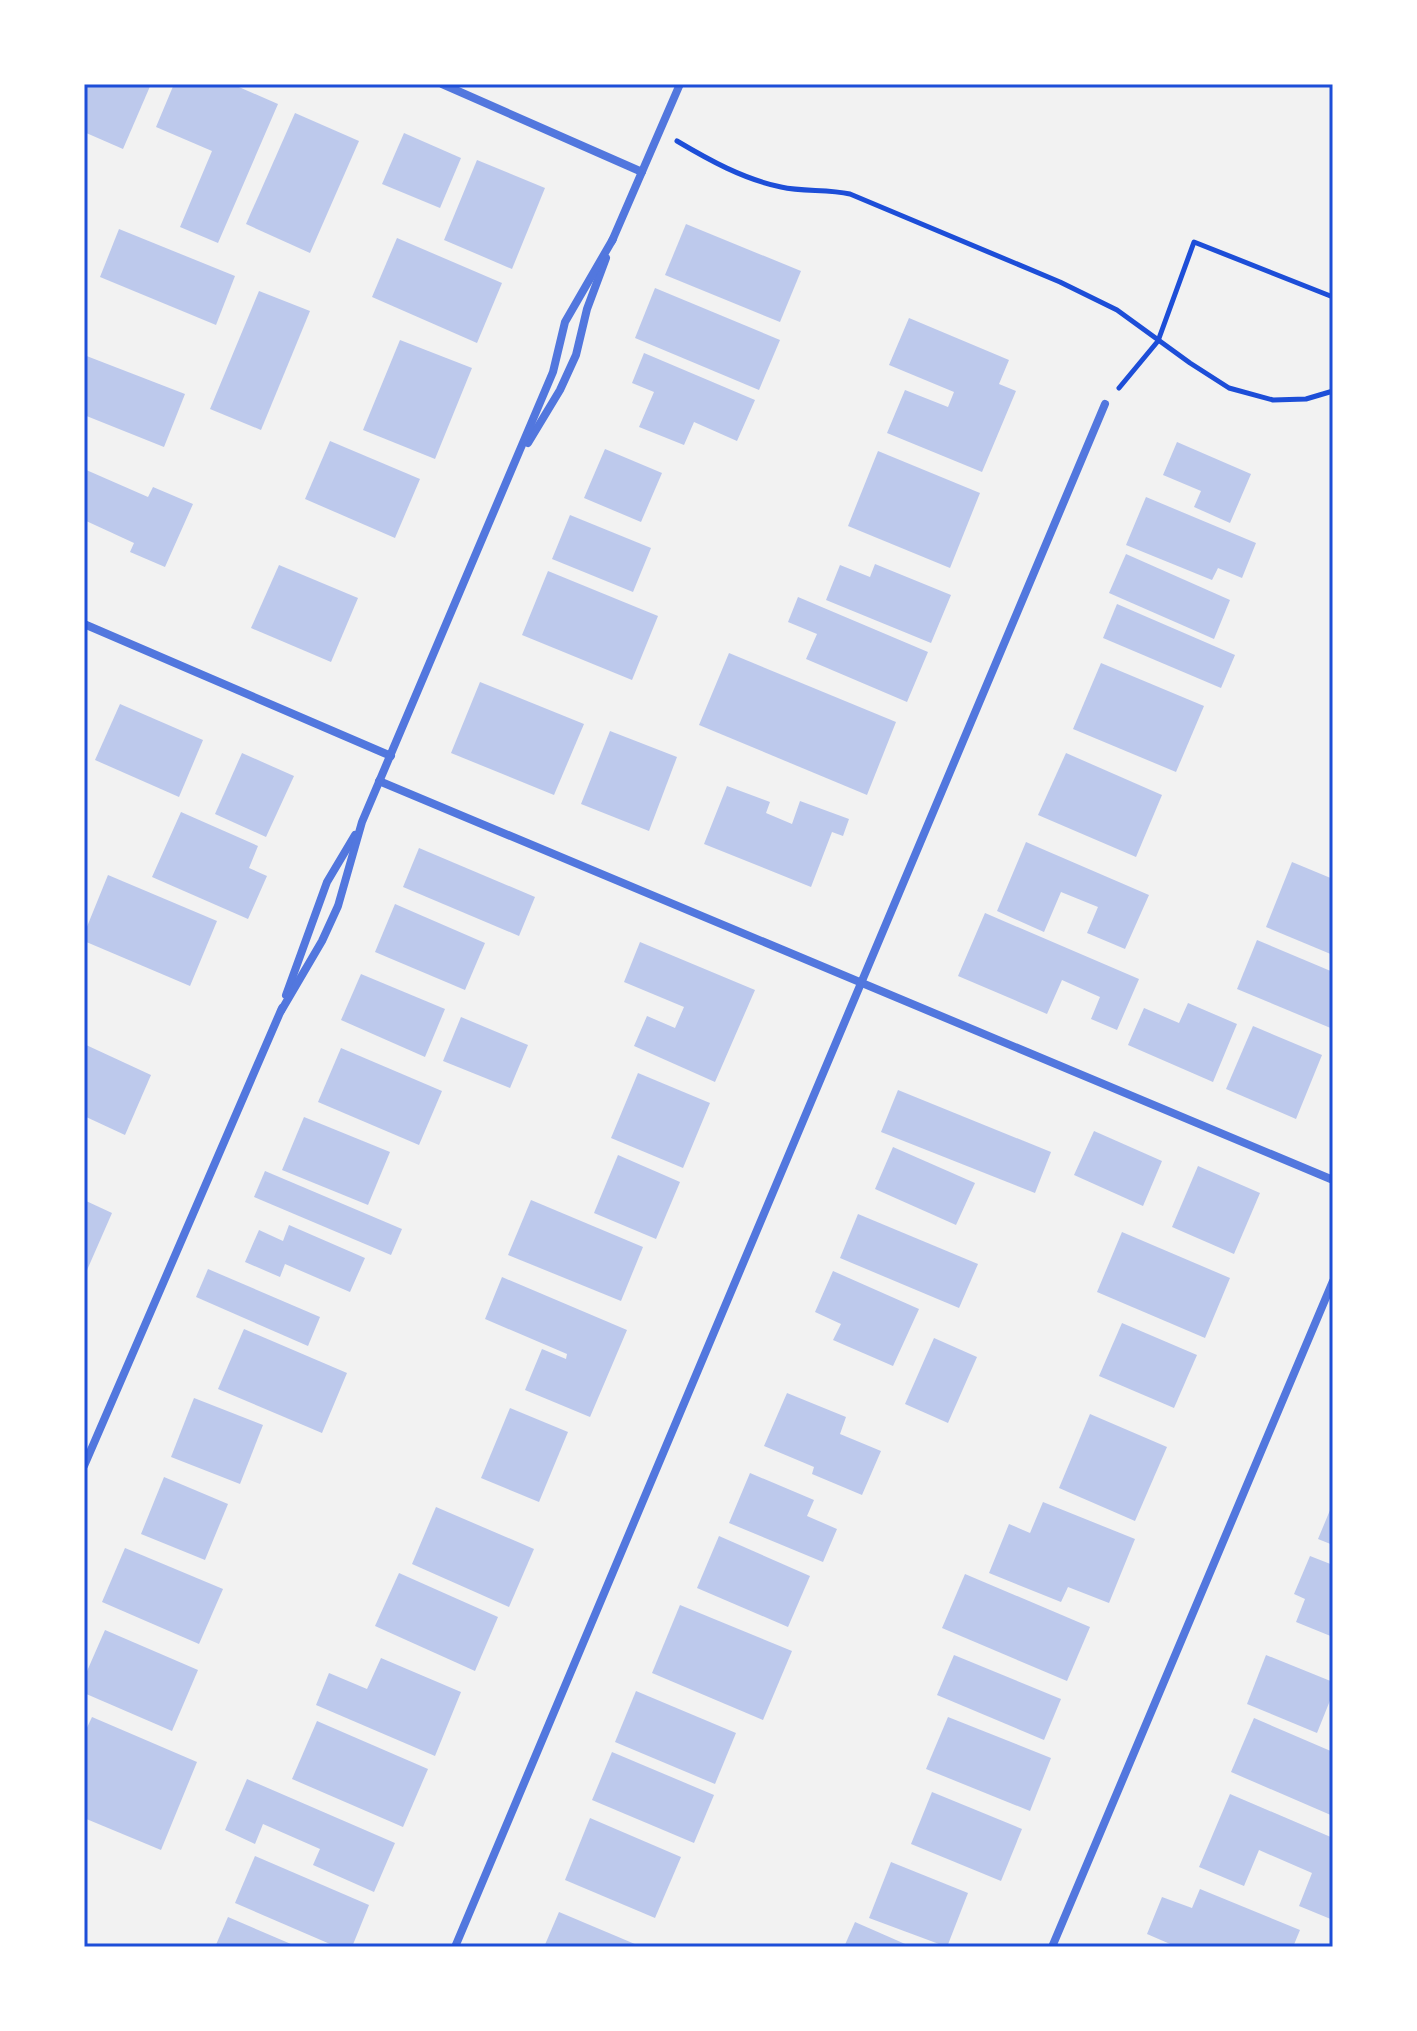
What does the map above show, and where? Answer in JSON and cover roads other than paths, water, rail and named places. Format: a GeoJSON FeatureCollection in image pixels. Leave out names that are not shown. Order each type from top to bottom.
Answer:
{"type":"FeatureCollection","features":[{"type":"Feature","properties":{"kind":"street"},"geometry":{"type":"LineString","coordinates":[[442,84],[642,172]]}},
{"type":"Feature","properties":{"kind":"street"},"geometry":{"type":"LineString","coordinates":[[512,471],[560,390],[576,355],[587,309],[613,239],[680,84]]}},
{"type":"Feature","properties":{"kind":"street"},"geometry":{"type":"LineString","coordinates":[[281,1011],[322,941],[338,906],[362,822],[553,372],[565,322],[613,239]]}},
{"type":"Feature","properties":{"kind":"street"},"geometry":{"type":"LineString","coordinates":[[455,1947],[1105,404]]}},
{"type":"Feature","properties":{"kind":"street"},"geometry":{"type":"LineString","coordinates":[[84,624],[391,756]]}},
{"type":"Feature","properties":{"kind":"street"},"geometry":{"type":"LineString","coordinates":[[379,781],[1333,1180]]}},
{"type":"Feature","properties":{"kind":"street"},"geometry":{"type":"LineString","coordinates":[[84,1466],[281,1011],[327,882],[362,822]]}},
{"type":"Feature","properties":{"kind":"street"},"geometry":{"type":"LineString","coordinates":[[1052,1947],[1333,1281]]}}]}
